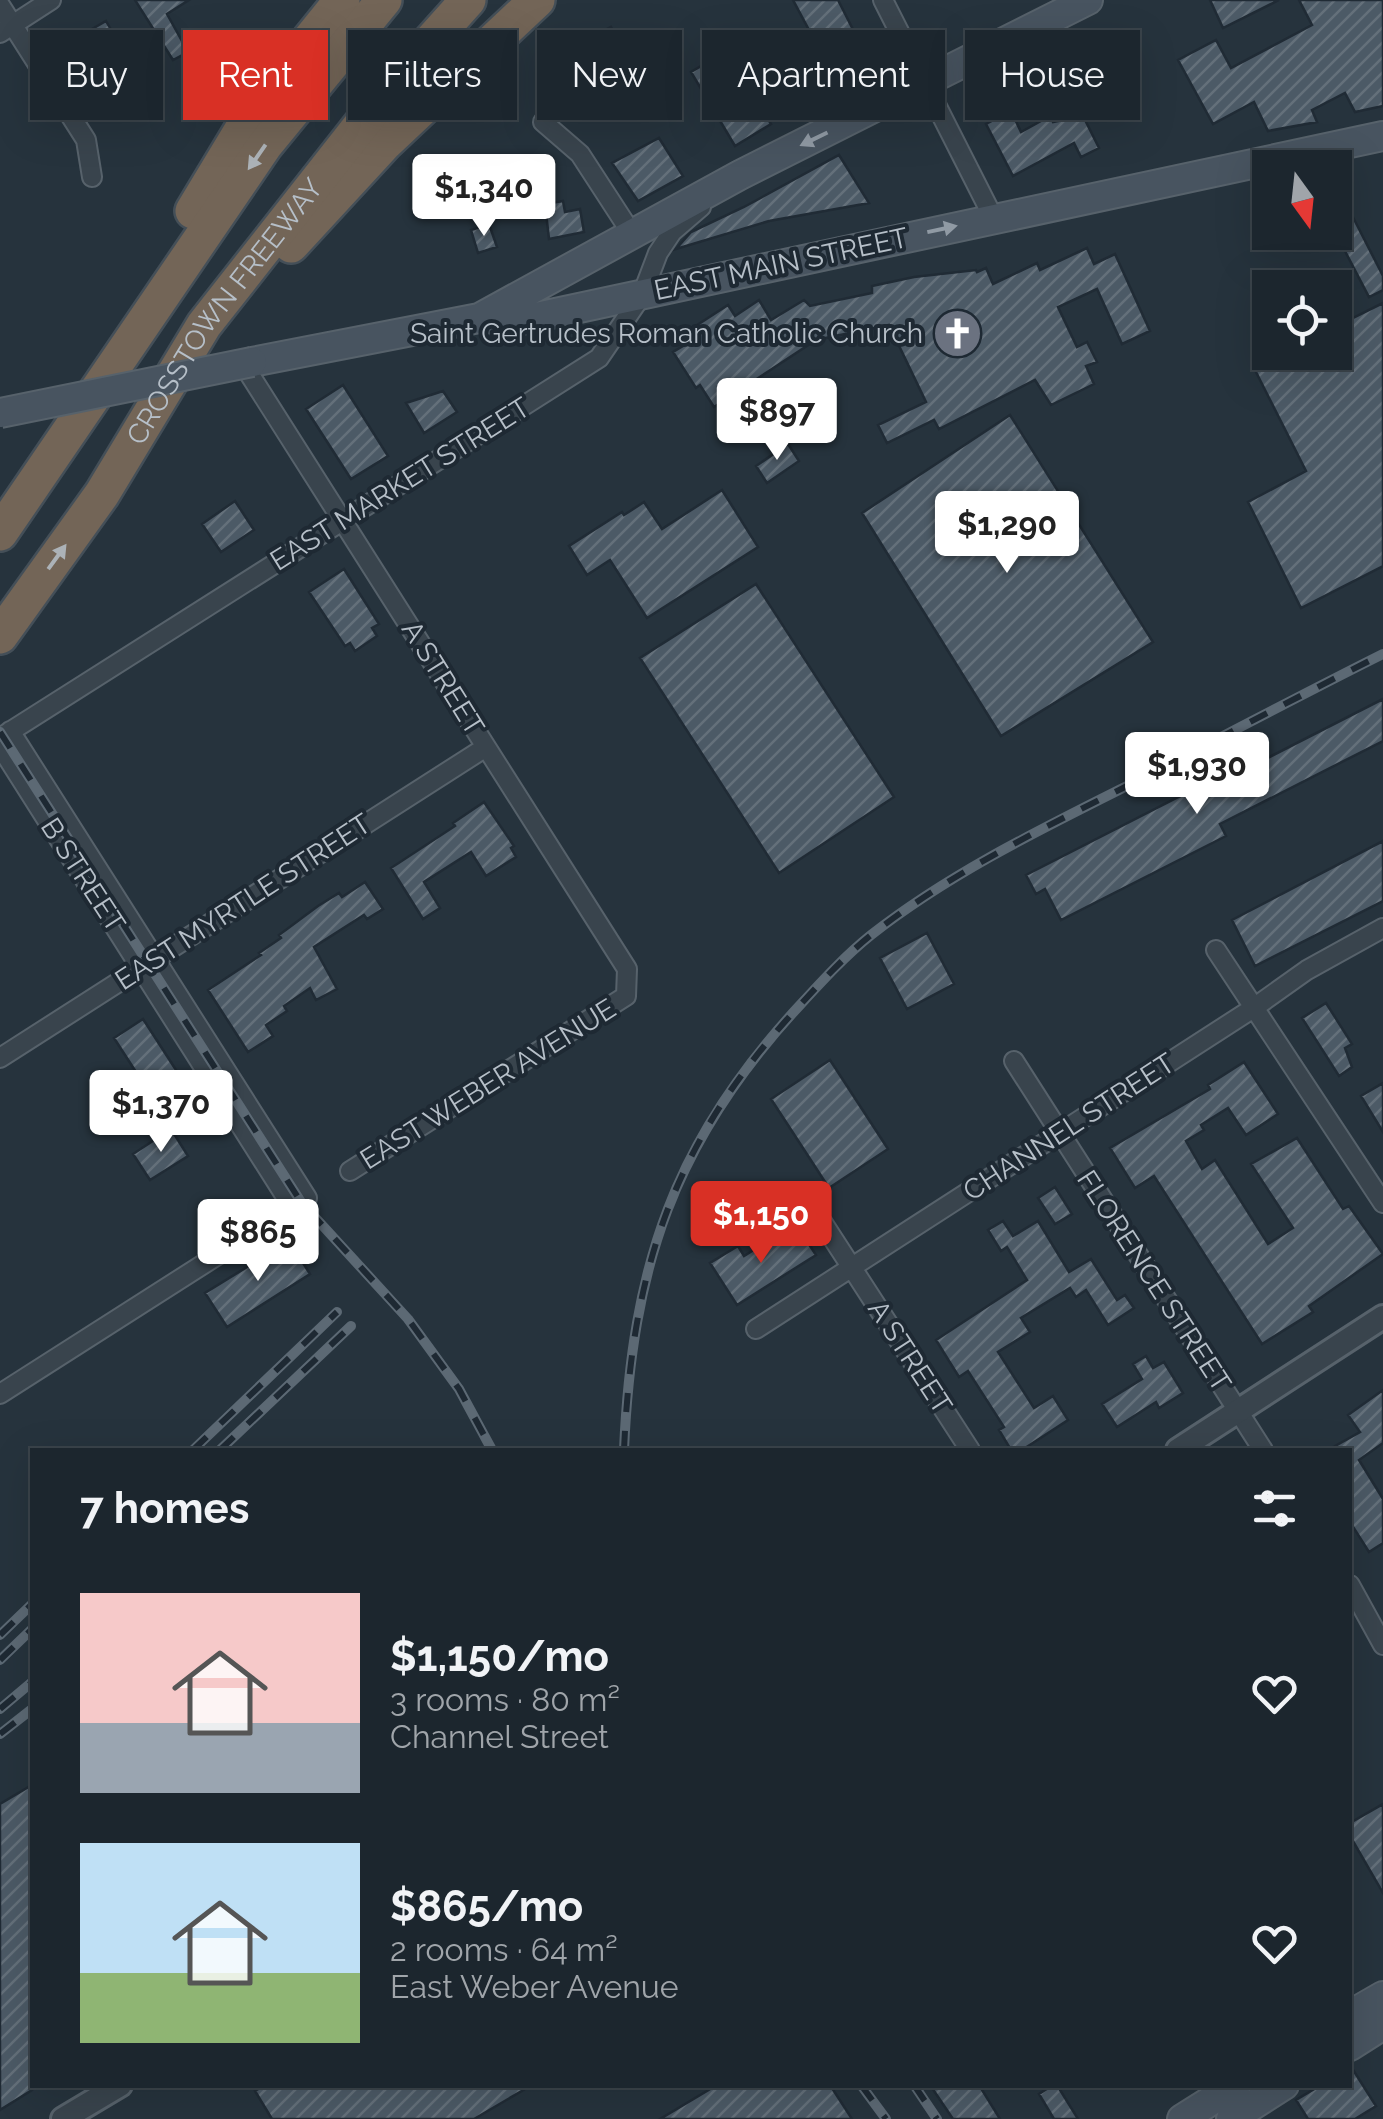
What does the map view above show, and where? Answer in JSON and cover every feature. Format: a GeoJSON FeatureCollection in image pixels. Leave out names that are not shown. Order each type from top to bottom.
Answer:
{"type":"FeatureCollection","features":[{"type":"Feature","properties":{"kind":"highway"},"geometry":{"type":"LineString","coordinates":[[161,293],[172,244],[257,105],[342,0]]}},
{"type":"Feature","properties":{"kind":"highway"},"geometry":{"type":"LineString","coordinates":[[0,533],[265,145],[384,0]]}},
{"type":"Feature","properties":{"kind":"highway","name":"CROSSTOWN FREEWAY"},"geometry":{"type":"LineString","coordinates":[[0,636],[102,494],[204,325],[398,78],[468,0]]}},
{"type":"Feature","properties":{"kind":"highway"},"geometry":{"type":"LineString","coordinates":[[230,291],[294,243],[434,95],[537,0]]}},
{"type":"Feature","properties":{"kind":"main road","name":"EAST MARKET STREET"},"geometry":{"type":"LineString","coordinates":[[945,75],[1088,0]]}},
{"type":"Feature","properties":{"kind":"main road","name":"EAST MARKET STREET"},"geometry":{"type":"LineString","coordinates":[[479,318],[740,175],[853,120]]}},
{"type":"Feature","properties":{"kind":"main road","name":"EAST MAIN STREET"},"geometry":{"type":"LineString","coordinates":[[0,413],[479,318],[523,320],[1383,136]]}},
{"type":"Feature","properties":{"kind":"main road"},"geometry":{"type":"LineString","coordinates":[[1352,2014],[1383,1996]]}},
{"type":"Feature","properties":{"kind":"main road"},"geometry":{"type":"LineString","coordinates":[[1352,2045],[1383,2025]]}},
{"type":"Feature","properties":{"kind":"main road"},"geometry":{"type":"LineString","coordinates":[[1182,2119],[1231,2088]]}},
{"type":"Feature","properties":{"kind":"main road"},"geometry":{"type":"LineString","coordinates":[[1232,2119],[1279,2088]]}},
{"type":"Feature","properties":{"kind":"street"},"geometry":{"type":"LineString","coordinates":[[6,29],[51,0]]}},
{"type":"Feature","properties":{"kind":"street"},"geometry":{"type":"LineString","coordinates":[[883,0],[899,30]]}},
{"type":"Feature","properties":{"kind":"street"},"geometry":{"type":"LineString","coordinates":[[0,5],[6,29],[86,140],[92,177]]}},
{"type":"Feature","properties":{"kind":"street"},"geometry":{"type":"LineString","coordinates":[[945,120],[993,217]]}},
{"type":"Feature","properties":{"kind":"street"},"geometry":{"type":"LineString","coordinates":[[543,122],[580,154],[632,234]]}},
{"type":"Feature","properties":{"kind":"street","name":"EAST MARKET STREET"},"geometry":{"type":"LineString","coordinates":[[3,738],[599,358],[642,295],[658,253],[672,232],[740,175]]}},
{"type":"Feature","properties":{"kind":"street","name":"A STREET"},"geometry":{"type":"LineString","coordinates":[[247,365],[627,970],[626,996]]}},
{"type":"Feature","properties":{"kind":"street","name":"B STREET"},"geometry":{"type":"LineString","coordinates":[[0,1394],[300,1203],[3,738]]}},
{"type":"Feature","properties":{"kind":"street","name":"EAST MYRTLE STREET"},"geometry":{"type":"LineString","coordinates":[[0,1058],[486,747]]}},
{"type":"Feature","properties":{"kind":"street","name":"CHANNEL STREET"},"geometry":{"type":"LineString","coordinates":[[756,1328],[1307,970],[1383,928]]}},
{"type":"Feature","properties":{"kind":"street"},"geometry":{"type":"LineString","coordinates":[[1216,950],[1383,1203]]}},
{"type":"Feature","properties":{"kind":"street","name":"EAST WEBER AVENUE"},"geometry":{"type":"LineString","coordinates":[[350,1172],[626,996]]}},
{"type":"Feature","properties":{"kind":"street","name":"FLORENCE STREET"},"geometry":{"type":"LineString","coordinates":[[1014,1060],[1262,1448]]}},
{"type":"Feature","properties":{"kind":"street","name":"A STREET"},"geometry":{"type":"LineString","coordinates":[[817,1214],[969,1448]]}},
{"type":"Feature","properties":{"kind":"street"},"geometry":{"type":"LineString","coordinates":[[1181,1448],[1383,1317]]}},
{"type":"Feature","properties":{"kind":"street"},"geometry":{"type":"LineString","coordinates":[[1352,1590],[1383,1645]]}},
{"type":"Feature","properties":{"kind":"street"},"geometry":{"type":"LineString","coordinates":[[62,2119],[115,2088]]}},
{"type":"Feature","properties":{"kind":"building"},"geometry":{"type":"Polygon","coordinates":[[[135,0],[189,0],[167,14],[183,43],[183,55],[173,60],[163,44],[163,30],[154,30],[135,0]]]}},
{"type":"Feature","properties":{"kind":"building"},"geometry":{"type":"Polygon","coordinates":[[[793,0],[838,0],[853,30],[809,30],[793,0]]]}},
{"type":"Feature","properties":{"kind":"building"},"geometry":{"type":"Polygon","coordinates":[[[1210,0],[1279,0],[1223,28],[1210,0]]]}},
{"type":"Feature","properties":{"kind":"building"},"geometry":{"type":"Polygon","coordinates":[[[1299,0],[1383,0],[1383,106],[1355,112],[1345,93],[1312,110],[1317,122],[1268,131],[1254,102],[1213,124],[1178,60],[1216,40],[1231,68],[1312,25],[1299,0]]]}},
{"type":"Feature","properties":{"kind":"building"},"geometry":{"type":"Polygon","coordinates":[[[106,21],[111,30],[90,30],[106,21]]]}},
{"type":"Feature","properties":{"kind":"building"},"geometry":{"type":"Polygon","coordinates":[[[702,66],[702,90],[691,72],[702,66]]]}},
{"type":"Feature","properties":{"kind":"building"},"geometry":{"type":"Polygon","coordinates":[[[720,120],[769,120],[771,124],[735,146],[720,120]]]}},
{"type":"Feature","properties":{"kind":"building"},"geometry":{"type":"Polygon","coordinates":[[[1015,120],[1021,132],[1043,120],[1085,120],[1099,148],[1081,157],[1074,143],[1013,176],[986,124],[1015,120]]]}},
{"type":"Feature","properties":{"kind":"building"},"geometry":{"type":"Polygon","coordinates":[[[659,138],[683,176],[638,201],[612,163],[659,138]]]}},
{"type":"Feature","properties":{"kind":"building"},"geometry":{"type":"Polygon","coordinates":[[[839,155],[869,203],[769,221],[676,249],[691,232],[839,155]]]}},
{"type":"Feature","properties":{"kind":"building"},"geometry":{"type":"Polygon","coordinates":[[[563,201],[565,212],[580,209],[584,232],[549,239],[545,204],[563,201]]]}},
{"type":"Feature","properties":{"kind":"building"},"geometry":{"type":"Polygon","coordinates":[[[1352,215],[1383,276],[1383,290],[1369,297],[1344,250],[1352,250],[1352,215]]]}},
{"type":"Feature","properties":{"kind":"building"},"geometry":{"type":"Polygon","coordinates":[[[489,224],[497,247],[478,253],[471,230],[489,224]]]}},
{"type":"Feature","properties":{"kind":"building"},"geometry":{"type":"Polygon","coordinates":[[[1087,248],[1094,264],[1115,254],[1150,331],[1122,344],[1097,289],[1058,307],[1077,347],[1087,342],[1097,362],[1086,366],[1094,384],[1051,405],[1035,380],[939,429],[934,420],[887,443],[878,425],[926,402],[889,325],[816,340],[714,407],[700,385],[696,388],[673,352],[693,340],[688,331],[728,305],[735,316],[759,300],[771,320],[804,300],[810,306],[872,293],[872,286],[914,277],[986,268],[993,284],[1037,263],[1040,270],[1087,248]]]}},
{"type":"Feature","properties":{"kind":"building"},"geometry":{"type":"Polygon","coordinates":[[[1383,303],[1383,566],[1301,608],[1248,502],[1306,471],[1255,370],[1352,370],[1352,318],[1383,303]]]}},
{"type":"Feature","properties":{"kind":"building"},"geometry":{"type":"Polygon","coordinates":[[[343,385],[388,456],[351,479],[306,409],[343,385]]]}},
{"type":"Feature","properties":{"kind":"building"},"geometry":{"type":"Polygon","coordinates":[[[443,391],[457,412],[424,433],[406,403],[443,391]]]}},
{"type":"Feature","properties":{"kind":"building"},"geometry":{"type":"Polygon","coordinates":[[[1010,415],[1153,642],[1001,736],[862,513],[1010,415]]]}},
{"type":"Feature","properties":{"kind":"building"},"geometry":{"type":"Polygon","coordinates":[[[788,444],[799,461],[767,483],[756,466],[788,444]]]}},
{"type":"Feature","properties":{"kind":"building"},"geometry":{"type":"Polygon","coordinates":[[[722,490],[758,547],[647,618],[610,560],[587,575],[569,546],[644,502],[662,529],[722,490]]]}},
{"type":"Feature","properties":{"kind":"building"},"geometry":{"type":"Polygon","coordinates":[[[235,501],[254,530],[221,552],[202,524],[235,501]]]}},
{"type":"Feature","properties":{"kind":"building"},"geometry":{"type":"Polygon","coordinates":[[[344,569],[379,624],[372,628],[377,636],[355,651],[350,643],[345,646],[309,592],[344,569]]]}},
{"type":"Feature","properties":{"kind":"building"},"geometry":{"type":"Polygon","coordinates":[[[756,584],[894,797],[779,873],[640,658],[756,584]]]}},
{"type":"Feature","properties":{"kind":"building"},"geometry":{"type":"Polygon","coordinates":[[[1383,699],[1383,741],[1220,824],[1226,836],[1061,920],[1045,889],[1036,894],[1026,875],[1383,699]]]}},
{"type":"Feature","properties":{"kind":"building"},"geometry":{"type":"Polygon","coordinates":[[[484,802],[514,846],[511,848],[516,857],[486,876],[471,852],[424,882],[440,908],[423,919],[391,868],[484,802]]]}},
{"type":"Feature","properties":{"kind":"building"},"geometry":{"type":"Polygon","coordinates":[[[1383,841],[1383,901],[1255,966],[1232,920],[1383,841]]]}},
{"type":"Feature","properties":{"kind":"building"},"geometry":{"type":"Polygon","coordinates":[[[365,882],[383,909],[367,919],[364,915],[314,947],[337,989],[316,1000],[310,988],[284,1006],[287,1011],[266,1025],[273,1036],[248,1052],[208,990],[261,955],[281,938],[279,935],[318,906],[365,882]]]}},
{"type":"Feature","properties":{"kind":"building"},"geometry":{"type":"Polygon","coordinates":[[[927,933],[954,984],[907,1009],[880,958],[927,933]]]}},
{"type":"Feature","properties":{"kind":"building"},"geometry":{"type":"Polygon","coordinates":[[[1326,1003],[1352,1044],[1345,1048],[1352,1067],[1339,1076],[1302,1018],[1326,1003]]]}},
{"type":"Feature","properties":{"kind":"building"},"geometry":{"type":"Polygon","coordinates":[[[143,1019],[176,1070],[147,1089],[114,1038],[143,1019]]]}},
{"type":"Feature","properties":{"kind":"building"},"geometry":{"type":"Polygon","coordinates":[[[830,1060],[888,1149],[829,1188],[771,1099],[830,1060]]]}},
{"type":"Feature","properties":{"kind":"building"},"geometry":{"type":"Polygon","coordinates":[[[1244,1062],[1278,1114],[1246,1135],[1228,1108],[1201,1125],[1204,1130],[1186,1141],[1202,1169],[1215,1160],[1268,1244],[1293,1228],[1251,1164],[1297,1138],[1343,1209],[1349,1206],[1383,1254],[1309,1306],[1313,1312],[1262,1344],[1154,1176],[1135,1188],[1110,1148],[1210,1089],[1208,1085],[1244,1062]]]}},
{"type":"Feature","properties":{"kind":"building"},"geometry":{"type":"Polygon","coordinates":[[[1383,1083],[1383,1132],[1361,1096],[1383,1083]]]}},
{"type":"Feature","properties":{"kind":"building"},"geometry":{"type":"Polygon","coordinates":[[[171,1129],[188,1156],[150,1180],[133,1154],[171,1129]]]}},
{"type":"Feature","properties":{"kind":"building"},"geometry":{"type":"Polygon","coordinates":[[[1055,1187],[1072,1214],[1055,1224],[1038,1198],[1055,1187]]]}},
{"type":"Feature","properties":{"kind":"building"},"geometry":{"type":"Polygon","coordinates":[[[1003,1221],[1013,1236],[1038,1221],[1069,1272],[1091,1259],[1117,1300],[1125,1295],[1134,1308],[1108,1325],[1086,1290],[1076,1297],[1070,1288],[1021,1318],[1030,1332],[998,1352],[1034,1408],[1053,1396],[1068,1420],[1025,1448],[1010,1448],[999,1430],[1004,1427],[968,1371],[959,1377],[936,1340],[1027,1280],[1007,1247],[1001,1251],[988,1230],[1003,1221]]]}},
{"type":"Feature","properties":{"kind":"building"},"geometry":{"type":"Polygon","coordinates":[[[801,1232],[816,1255],[737,1305],[710,1263],[738,1246],[744,1256],[778,1235],[783,1243],[801,1232]]]}},
{"type":"Feature","properties":{"kind":"building"},"geometry":{"type":"Polygon","coordinates":[[[289,1241],[310,1274],[227,1327],[205,1293],[289,1241]]]}},
{"type":"Feature","properties":{"kind":"building"},"geometry":{"type":"Polygon","coordinates":[[[1146,1356],[1153,1368],[1164,1362],[1183,1393],[1159,1408],[1156,1402],[1117,1427],[1102,1404],[1142,1379],[1133,1364],[1146,1356]]]}},
{"type":"Feature","properties":{"kind":"building"},"geometry":{"type":"Polygon","coordinates":[[[1383,1390],[1383,1443],[1359,1460],[1383,1499],[1383,1543],[1369,1552],[1352,1525],[1352,1448],[1332,1448],[1360,1432],[1348,1415],[1383,1390]]]}},
{"type":"Feature","properties":{"kind":"building"},"geometry":{"type":"Polygon","coordinates":[[[30,1786],[32,2090],[0,2110],[0,1804],[30,1786]]]}},
{"type":"Feature","properties":{"kind":"building"},"geometry":{"type":"Polygon","coordinates":[[[1383,1804],[1383,1893],[1352,1839],[1352,1822],[1383,1804]]]}},
{"type":"Feature","properties":{"kind":"building"},"geometry":{"type":"Polygon","coordinates":[[[1352,2068],[1376,2106],[1355,2119],[1308,2119],[1296,2100],[1316,2088],[1352,2088],[1352,2068]]]}},
{"type":"Feature","properties":{"kind":"building"},"geometry":{"type":"Polygon","coordinates":[[[527,2088],[474,2119],[272,2119],[255,2091],[527,2088]]]}},
{"type":"Feature","properties":{"kind":"building"},"geometry":{"type":"Polygon","coordinates":[[[712,2088],[832,2088],[852,2119],[660,2119],[712,2088]]]}},
{"type":"Feature","properties":{"kind":"building"},"geometry":{"type":"Polygon","coordinates":[[[932,2088],[981,2088],[1000,2119],[953,2119],[932,2088]]]}},
{"type":"Feature","properties":{"kind":"building"},"geometry":{"type":"Polygon","coordinates":[[[1048,2088],[1059,2088],[1078,2119],[1054,2119],[1039,2094],[1048,2088]]]}},
{"type":"Feature","properties":{"kind":"railway"},"geometry":{"type":"LineString","coordinates":[[624,1448],[637,1322],[668,1209],[691,1156],[721,1105],[757,1055],[826,977],[871,935],[963,873],[1383,654]]}},
{"type":"Feature","properties":{"kind":"railway"},"geometry":{"type":"LineString","coordinates":[[0,732],[301,1202],[408,1319],[459,1389],[491,1448]]}},
{"type":"Feature","properties":{"kind":"railway"},"geometry":{"type":"LineString","coordinates":[[195,1448],[337,1312]]}},
{"type":"Feature","properties":{"kind":"railway"},"geometry":{"type":"LineString","coordinates":[[222,1448],[351,1326]]}},
{"type":"Feature","properties":{"kind":"railway"},"geometry":{"type":"LineString","coordinates":[[0,1635],[30,1606]]}},
{"type":"Feature","properties":{"kind":"railway"},"geometry":{"type":"LineString","coordinates":[[0,1660],[30,1631]]}},
{"type":"Feature","properties":{"kind":"railway"},"geometry":{"type":"LineString","coordinates":[[0,1709],[30,1684]]}},
{"type":"Feature","properties":{"kind":"railway"},"geometry":{"type":"LineString","coordinates":[[0,1734],[30,1711]]}},
{"type":"Feature","properties":{"kind":"railway"},"geometry":{"type":"LineString","coordinates":[[863,2088],[886,2119]]}},
{"type":"Feature","properties":{"kind":"railway"},"geometry":{"type":"LineString","coordinates":[[916,2088],[937,2119]]}},
{"type":"Feature","properties":{"kind":"place","name":"Saint Gertrudes Roman Catholic Church"},"geometry":{"type":"Point","coordinates":[958,333]}}]}
